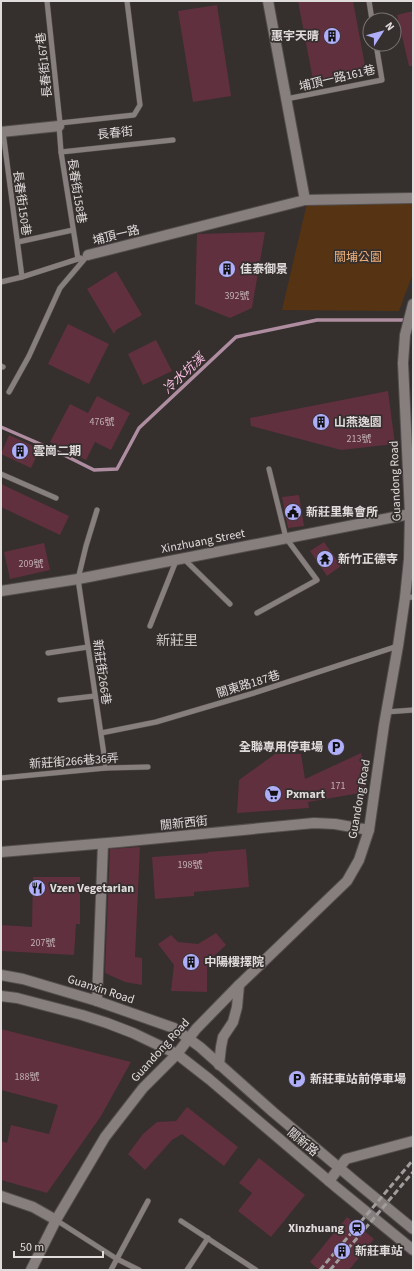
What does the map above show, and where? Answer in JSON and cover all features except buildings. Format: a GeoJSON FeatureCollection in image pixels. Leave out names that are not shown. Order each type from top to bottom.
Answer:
{"type":"FeatureCollection","features":[{"type":"Feature","properties":{"kind":"street"},"geometry":{"type":"LineString","coordinates":[[268,1],[305,200]]}},
{"type":"Feature","properties":{"kind":"street"},"geometry":{"type":"LineString","coordinates":[[2,132],[59,124]]}},
{"type":"Feature","properties":{"kind":"street","name":"埔頂一路"},"geometry":{"type":"LineString","coordinates":[[88,255],[305,200],[413,198]]}},
{"type":"Feature","properties":{"kind":"street","name":"Guandong Road"},"geometry":{"type":"LineString","coordinates":[[31,1270],[56,1220],[105,1137],[143,1088],[239,985],[347,881],[360,860],[368,830],[386,712],[398,646],[409,598],[410,514],[403,363],[405,334],[412,307]]}},
{"type":"Feature","properties":{"kind":"street","name":"Xinzhuang Street"},"geometry":{"type":"LineString","coordinates":[[1,591],[78,579],[410,514]]}},
{"type":"Feature","properties":{"kind":"street","name":"關新西街"},"geometry":{"type":"LineString","coordinates":[[1,852],[103,844],[314,823],[335,824],[368,830]]}},
{"type":"Feature","properties":{"kind":"street"},"geometry":{"type":"LineString","coordinates":[[97,1001],[103,844]]}},
{"type":"Feature","properties":{"kind":"street","name":"Guanxin Road"},"geometry":{"type":"LineString","coordinates":[[1,975],[23,979],[97,1001],[174,1028],[188,1038]]}},
{"type":"Feature","properties":{"kind":"street"},"geometry":{"type":"LineString","coordinates":[[219,1065],[223,1037],[232,1022],[239,985]]}},
{"type":"Feature","properties":{"kind":"street"},"geometry":{"type":"LineString","coordinates":[[1,996],[17,998],[107,1023],[133,1033],[176,1054]]}},
{"type":"Feature","properties":{"kind":"street","name":"關新路"},"geometry":{"type":"LineString","coordinates":[[188,1038],[339,1168],[413,1229]]}},
{"type":"Feature","properties":{"kind":"street","name":"關新路"},"geometry":{"type":"LineString","coordinates":[[176,1054],[209,1079],[328,1181],[413,1250]]}},
{"type":"Feature","properties":{"kind":"street"},"geometry":{"type":"LineString","coordinates":[[328,1181],[346,1159],[413,1141]]}},
{"type":"Feature","properties":{"kind":"street"},"geometry":{"type":"LineString","coordinates":[[1,1196],[33,1207],[56,1220]]}},
{"type":"Feature","properties":{"kind":"lane","name":"長春街167巷"},"geometry":{"type":"LineString","coordinates":[[47,1],[59,124]]}},
{"type":"Feature","properties":{"kind":"lane"},"geometry":{"type":"LineString","coordinates":[[59,124],[134,115],[140,105],[127,1]]}},
{"type":"Feature","properties":{"kind":"lane"},"geometry":{"type":"LineString","coordinates":[[369,1],[371,12]]}},
{"type":"Feature","properties":{"kind":"lane","name":"埔頂一路161巷"},"geometry":{"type":"LineString","coordinates":[[286,99],[382,80],[377,52]]}},
{"type":"Feature","properties":{"kind":"lane","name":"長春街158巷"},"geometry":{"type":"LineString","coordinates":[[59,124],[61,152],[78,259]]}},
{"type":"Feature","properties":{"kind":"lane","name":"長春街150巷"},"geometry":{"type":"LineString","coordinates":[[2,132],[22,277]]}},
{"type":"Feature","properties":{"kind":"lane","name":"長春街"},"geometry":{"type":"LineString","coordinates":[[61,152],[173,140]]}},
{"type":"Feature","properties":{"kind":"lane"},"geometry":{"type":"LineString","coordinates":[[18,242],[73,230]]}},
{"type":"Feature","properties":{"kind":"lane"},"geometry":{"type":"LineString","coordinates":[[1,282],[22,277],[88,255]]}},
{"type":"Feature","properties":{"kind":"lane","name":"埔頂一路"},"geometry":{"type":"LineString","coordinates":[[9,392],[29,356],[60,288],[88,255]]}},
{"type":"Feature","properties":{"kind":"lane"},"geometry":{"type":"LineString","coordinates":[[257,613],[317,580],[286,538],[269,469]]}},
{"type":"Feature","properties":{"kind":"lane"},"geometry":{"type":"LineString","coordinates":[[1,474],[56,498]]}},
{"type":"Feature","properties":{"kind":"lane"},"geometry":{"type":"LineString","coordinates":[[78,579],[97,510]]}},
{"type":"Feature","properties":{"kind":"lane"},"geometry":{"type":"LineString","coordinates":[[150,626],[180,559],[230,604]]}},
{"type":"Feature","properties":{"kind":"lane","name":"新莊街266巷"},"geometry":{"type":"LineString","coordinates":[[78,579],[106,768]]}},
{"type":"Feature","properties":{"kind":"lane","name":"關東路187巷"},"geometry":{"type":"LineString","coordinates":[[101,733],[164,720],[254,693],[398,646]]}},
{"type":"Feature","properties":{"kind":"lane"},"geometry":{"type":"LineString","coordinates":[[48,653],[88,647]]}},
{"type":"Feature","properties":{"kind":"lane"},"geometry":{"type":"LineString","coordinates":[[60,700],[96,696]]}},
{"type":"Feature","properties":{"kind":"lane"},"geometry":{"type":"LineString","coordinates":[[386,712],[413,710]]}},
{"type":"Feature","properties":{"kind":"lane","name":"新莊街266巷36弄"},"geometry":{"type":"LineString","coordinates":[[1,778],[106,768],[148,767]]}},
{"type":"Feature","properties":{"kind":"lane"},"geometry":{"type":"LineString","coordinates":[[111,1270],[148,1201]]}},
{"type":"Feature","properties":{"kind":"lane"},"geometry":{"type":"LineString","coordinates":[[56,1220],[118,1259],[139,1270]]}},
{"type":"Feature","properties":{"kind":"lane"},"geometry":{"type":"LineString","coordinates":[[181,1221],[256,1270]]}},
{"type":"Feature","properties":{"kind":"lane"},"geometry":{"type":"LineString","coordinates":[[187,1270],[208,1238]]}},
{"type":"Feature","properties":{"kind":"green space","name":"關埔公園"},"geometry":{"type":"Polygon","coordinates":[[[413,202],[413,273],[399,311],[282,310],[307,203],[413,202]]]}},
{"type":"Feature","properties":{"kind":"waterway","name":"冷水坑溪"},"geometry":{"type":"LineString","coordinates":[[1,427],[54,450],[94,470],[117,469],[139,428],[236,337],[317,320],[407,320]]}},
{"type":"Feature","properties":{"kind":"railway"},"geometry":{"type":"LineString","coordinates":[[320,1270],[413,1160]]}},
{"type":"Feature","properties":{"kind":"railway"},"geometry":{"type":"LineString","coordinates":[[330,1270],[413,1172]]}},
{"type":"Feature","properties":{"kind":"place","name":"惠宇天晴"},"geometry":{"type":"Point","coordinates":[332,36]}},
{"type":"Feature","properties":{"kind":"place","name":"佳泰御景"},"geometry":{"type":"Point","coordinates":[227,269]}},
{"type":"Feature","properties":{"kind":"place","name":"山燕逸園"},"geometry":{"type":"Point","coordinates":[321,422]}},
{"type":"Feature","properties":{"kind":"place","name":"雲崗二期"},"geometry":{"type":"Point","coordinates":[20,451]}},
{"type":"Feature","properties":{"kind":"place","name":"新莊里集會所"},"geometry":{"type":"Point","coordinates":[293,512]}},
{"type":"Feature","properties":{"kind":"place","name":"新竹正德寺"},"geometry":{"type":"Point","coordinates":[325,559]}},
{"type":"Feature","properties":{"kind":"place","name":"全聯專用停車場"},"geometry":{"type":"Point","coordinates":[336,747]}},
{"type":"Feature","properties":{"kind":"place","name":"Pxmart"},"geometry":{"type":"Point","coordinates":[273,794]}},
{"type":"Feature","properties":{"kind":"place","name":"Vzen Vegetarian"},"geometry":{"type":"Point","coordinates":[37,888]}},
{"type":"Feature","properties":{"kind":"place","name":"中陽樓擇院"},"geometry":{"type":"Point","coordinates":[191,962]}},
{"type":"Feature","properties":{"kind":"place","name":"新莊車站前停車場"},"geometry":{"type":"Point","coordinates":[297,1079]}},
{"type":"Feature","properties":{"kind":"place","name":"Xinzhuang"},"geometry":{"type":"Point","coordinates":[357,1228]}},
{"type":"Feature","properties":{"kind":"place","name":"新莊車站"},"geometry":{"type":"Point","coordinates":[342,1251]}},
{"type":"Feature","properties":{"kind":"district","name":"新莊里"},"geometry":{"type":"Point","coordinates":[177,640]}}]}
